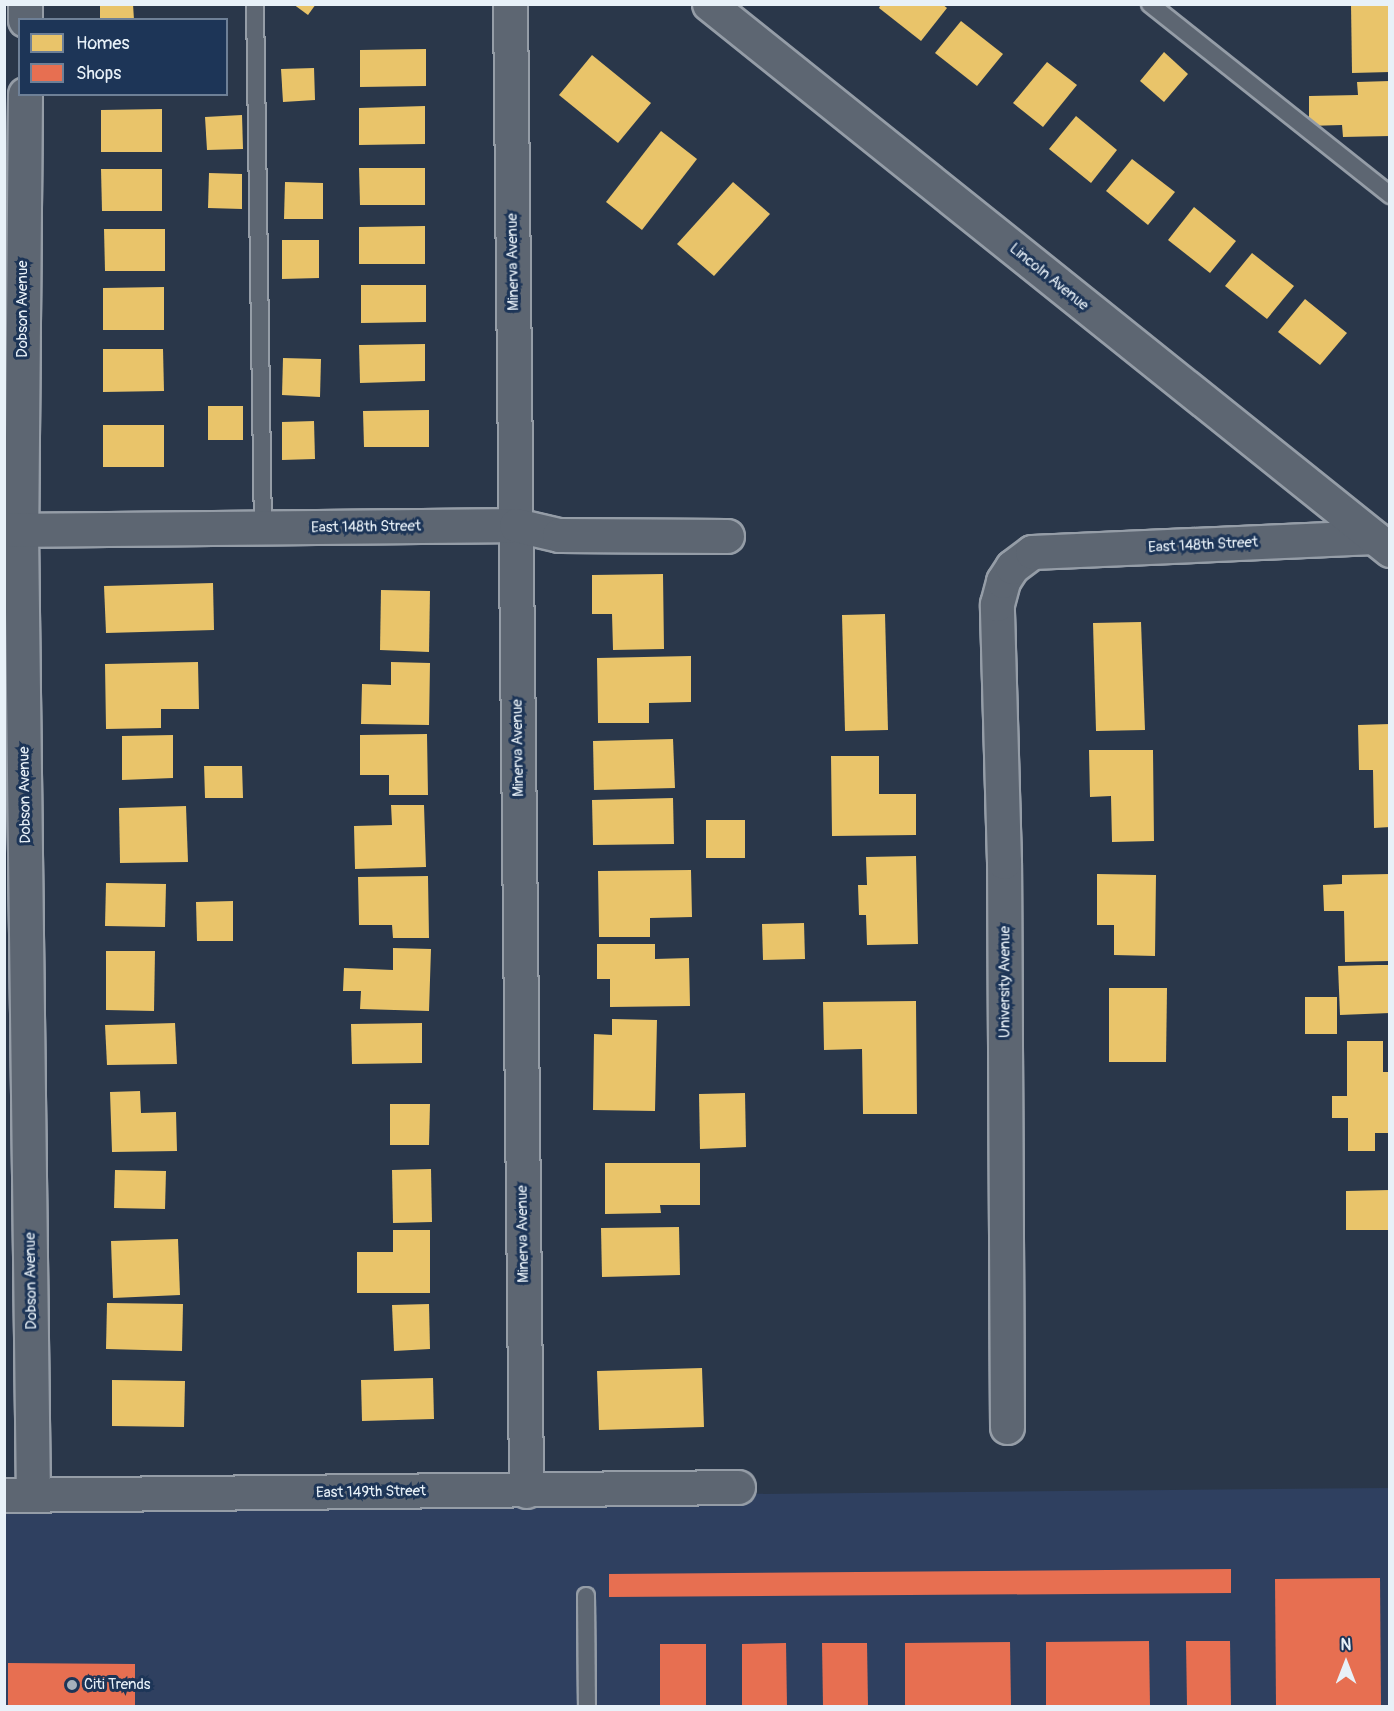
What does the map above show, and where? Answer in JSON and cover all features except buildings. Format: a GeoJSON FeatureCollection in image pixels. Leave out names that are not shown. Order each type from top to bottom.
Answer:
{"type":"FeatureCollection","features":[{"type":"Feature","properties":{"kind":"street","name":"Minerva Avenue"},"geometry":{"type":"LineString","coordinates":[[510,4],[526,1491]]}},
{"type":"Feature","properties":{"kind":"street","name":"Lincoln Avenue"},"geometry":{"type":"LineString","coordinates":[[709,4],[1382,543]]}},
{"type":"Feature","properties":{"kind":"street","name":"Dobson Avenue"},"geometry":{"type":"LineString","coordinates":[[19,1495],[13,530],[25,96]]}},
{"type":"Feature","properties":{"kind":"street","name":"East 148th Street"},"geometry":{"type":"LineString","coordinates":[[13,530],[516,525],[559,535],[727,536]]}},
{"type":"Feature","properties":{"kind":"street","name":"East 148th Street"},"geometry":{"type":"LineString","coordinates":[[1032,552],[1382,543]]}},
{"type":"Feature","properties":{"kind":"street","name":"University Avenue"},"geometry":{"type":"LineString","coordinates":[[1007,1427],[1004,862],[997,604],[1012,567],[1032,552]]}},
{"type":"Feature","properties":{"kind":"street","name":"East 149th Street"},"geometry":{"type":"LineString","coordinates":[[19,1495],[738,1487]]}},
{"type":"Feature","properties":{"kind":"lane"},"geometry":{"type":"LineString","coordinates":[[255,4],[263,528]]}},
{"type":"Feature","properties":{"kind":"lane"},"geometry":{"type":"LineString","coordinates":[[1150,4],[1389,195]]}},
{"type":"Feature","properties":{"kind":"lane"},"geometry":{"type":"LineString","coordinates":[[586,1596],[587,1707]]}},
{"type":"Feature","properties":{"kind":"shaded area"},"geometry":{"type":"Polygon","coordinates":[[[1389,1488],[1389,1706],[5,1706],[4,1501],[1389,1488]]]}},
{"type":"Feature","properties":{"kind":"place","name":"Citi Trends"},"geometry":{"type":"Point","coordinates":[72,1685]}}]}
